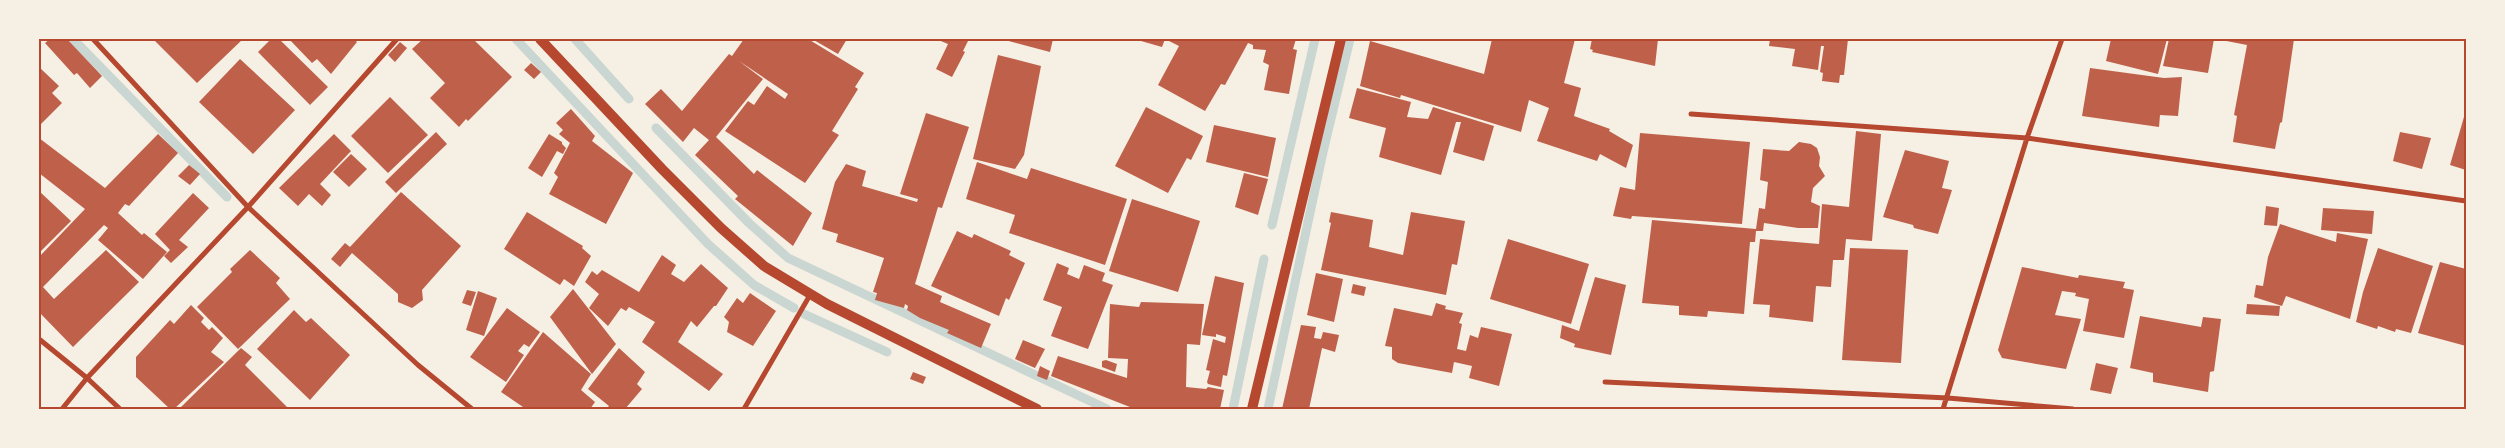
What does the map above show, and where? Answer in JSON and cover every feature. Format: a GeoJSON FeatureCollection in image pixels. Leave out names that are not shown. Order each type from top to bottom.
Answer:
{"type":"FeatureCollection","features":[{"type":"Feature","properties":{"kind":"main road"},"geometry":{"type":"LineString","coordinates":[[540,39],[662,169],[721,228],[764,266],[810,295],[1037,409]]}},
{"type":"Feature","properties":{"kind":"main road"},"geometry":{"type":"LineString","coordinates":[[1252,409],[1341,39]]}},
{"type":"Feature","properties":{"kind":"street"},"geometry":{"type":"LineString","coordinates":[[93,39],[248,207],[418,365],[472,409]]}},
{"type":"Feature","properties":{"kind":"street"},"geometry":{"type":"LineString","coordinates":[[62,409],[88,378],[248,207],[397,39]]}},
{"type":"Feature","properties":{"kind":"street"},"geometry":{"type":"LineString","coordinates":[[1943,409],[1948,398],[2027,138],[2062,39]]}},
{"type":"Feature","properties":{"kind":"street"},"geometry":{"type":"LineString","coordinates":[[1691,114],[2027,138],[2466,201]]}},
{"type":"Feature","properties":{"kind":"street"},"geometry":{"type":"LineString","coordinates":[[744,409],[810,295]]}},
{"type":"Feature","properties":{"kind":"street"},"geometry":{"type":"LineString","coordinates":[[39,338],[88,378],[120,409]]}},
{"type":"Feature","properties":{"kind":"street"},"geometry":{"type":"LineString","coordinates":[[1605,382],[1948,398],[2073,409]]}},
{"type":"Feature","properties":{"kind":"building"},"geometry":{"type":"Polygon","coordinates":[[[50,39],[67,39],[102,76],[90,88],[77,73],[74,75],[45,43],[50,39]]]}},
{"type":"Feature","properties":{"kind":"building"},"geometry":{"type":"Polygon","coordinates":[[[153,39],[243,39],[197,83],[153,39]]]}},
{"type":"Feature","properties":{"kind":"building"},"geometry":{"type":"Polygon","coordinates":[[[271,39],[279,39],[328,87],[310,105],[258,52],[271,39]]]}},
{"type":"Feature","properties":{"kind":"building"},"geometry":{"type":"Polygon","coordinates":[[[289,39],[354,39],[357,42],[331,74],[317,59],[312,63],[289,39]]]}},
{"type":"Feature","properties":{"kind":"building"},"geometry":{"type":"Polygon","coordinates":[[[423,39],[473,39],[512,77],[468,121],[466,119],[459,127],[430,98],[445,83],[412,49],[423,39]]]}},
{"type":"Feature","properties":{"kind":"building"},"geometry":{"type":"Polygon","coordinates":[[[744,39],[808,39],[864,73],[855,87],[858,89],[832,131],[839,135],[805,183],[725,131],[748,101],[754,105],[767,86],[785,99],[788,94],[739,61],[763,79],[716,137],[754,174],[757,170],[812,213],[793,246],[735,199],[738,196],[695,155],[709,140],[694,128],[683,142],[645,104],[661,89],[682,111],[729,54],[732,56],[744,39]]]}},
{"type":"Feature","properties":{"kind":"building"},"geometry":{"type":"Polygon","coordinates":[[[812,39],[847,39],[838,54],[812,39]]]}},
{"type":"Feature","properties":{"kind":"building"},"geometry":{"type":"Polygon","coordinates":[[[936,39],[969,39],[963,51],[965,52],[952,77],[936,69],[948,44],[936,39]]]}},
{"type":"Feature","properties":{"kind":"building"},"geometry":{"type":"Polygon","coordinates":[[[1001,39],[1053,39],[1050,52],[1001,39]]]}},
{"type":"Feature","properties":{"kind":"building"},"geometry":{"type":"Polygon","coordinates":[[[1134,39],[1165,39],[1162,47],[1134,39]]]}},
{"type":"Feature","properties":{"kind":"building"},"geometry":{"type":"Polygon","coordinates":[[[1170,39],[1296,39],[1293,49],[1297,50],[1289,94],[1264,90],[1269,65],[1263,62],[1266,50],[1253,49],[1253,45],[1248,43],[1225,85],[1221,84],[1205,111],[1158,85],[1179,46],[1169,41],[1170,39]]]}},
{"type":"Feature","properties":{"kind":"building"},"geometry":{"type":"Polygon","coordinates":[[[1492,39],[1575,39],[1564,83],[1581,88],[1574,116],[1610,129],[1609,131],[1633,145],[1626,168],[1600,154],[1597,161],[1537,141],[1549,108],[1529,100],[1521,132],[1401,95],[1400,98],[1360,86],[1370,41],[1484,74],[1492,39]]]}},
{"type":"Feature","properties":{"kind":"building"},"geometry":{"type":"Polygon","coordinates":[[[1592,39],[1658,39],[1655,66],[1592,52],[1593,50],[1590,49],[1592,39]]]}},
{"type":"Feature","properties":{"kind":"building"},"geometry":{"type":"Polygon","coordinates":[[[1770,39],[1848,39],[1844,75],[1840,75],[1839,83],[1822,81],[1823,73],[1820,72],[1824,46],[1821,46],[1818,70],[1792,66],[1795,49],[1769,46],[1770,39]]]}},
{"type":"Feature","properties":{"kind":"building"},"geometry":{"type":"Polygon","coordinates":[[[2111,39],[2167,39],[2158,74],[2106,61],[2111,39]]]}},
{"type":"Feature","properties":{"kind":"building"},"geometry":{"type":"Polygon","coordinates":[[[2169,39],[2214,39],[2208,73],[2163,66],[2169,39]]]}},
{"type":"Feature","properties":{"kind":"building"},"geometry":{"type":"Polygon","coordinates":[[[2216,39],[2294,39],[2282,122],[2280,123],[2275,149],[2233,142],[2237,116],[2234,115],[2247,45],[2216,39]]]}},
{"type":"Feature","properties":{"kind":"building"},"geometry":{"type":"Polygon","coordinates":[[[400,42],[407,48],[395,62],[388,55],[400,42]]]}},
{"type":"Feature","properties":{"kind":"building"},"geometry":{"type":"Polygon","coordinates":[[[998,55],[1041,66],[1024,155],[1015,169],[973,159],[998,55]]]}},
{"type":"Feature","properties":{"kind":"building"},"geometry":{"type":"Polygon","coordinates":[[[240,59],[295,110],[253,154],[199,102],[240,59]]]}},
{"type":"Feature","properties":{"kind":"building"},"geometry":{"type":"Polygon","coordinates":[[[531,63],[541,72],[534,79],[524,70],[531,63]]]}},
{"type":"Feature","properties":{"kind":"building"},"geometry":{"type":"Polygon","coordinates":[[[39,67],[59,86],[52,93],[62,103],[39,126],[39,67]]]}},
{"type":"Feature","properties":{"kind":"building"},"geometry":{"type":"Polygon","coordinates":[[[2090,68],[2164,78],[2182,77],[2178,116],[2160,115],[2159,127],[2082,116],[2090,68]]]}},
{"type":"Feature","properties":{"kind":"building"},"geometry":{"type":"Polygon","coordinates":[[[1357,88],[1411,102],[1407,117],[1428,119],[1433,107],[1494,126],[1484,161],[1453,152],[1461,122],[1456,122],[1441,175],[1379,157],[1386,128],[1349,118],[1357,88]]]}},
{"type":"Feature","properties":{"kind":"building"},"geometry":{"type":"Polygon","coordinates":[[[390,97],[428,135],[388,173],[351,136],[390,97]]]}},
{"type":"Feature","properties":{"kind":"building"},"geometry":{"type":"Polygon","coordinates":[[[1146,107],[1203,136],[1191,160],[1187,158],[1168,193],[1115,166],[1146,107]]]}},
{"type":"Feature","properties":{"kind":"building"},"geometry":{"type":"Polygon","coordinates":[[[571,109],[595,136],[592,141],[633,173],[606,224],[549,194],[558,177],[554,173],[570,143],[559,134],[563,130],[556,123],[571,109]]]}},
{"type":"Feature","properties":{"kind":"building"},"geometry":{"type":"Polygon","coordinates":[[[2466,110],[2466,170],[2450,165],[2466,110]]]}},
{"type":"Feature","properties":{"kind":"building"},"geometry":{"type":"Polygon","coordinates":[[[926,113],[969,127],[942,208],[938,207],[915,284],[942,296],[940,302],[991,324],[981,348],[947,333],[949,330],[920,318],[907,310],[908,306],[905,304],[904,308],[875,300],[877,293],[873,292],[884,258],[836,242],[838,234],[822,229],[835,182],[846,164],[866,171],[862,186],[917,202],[918,199],[900,194],[926,113]]]}},
{"type":"Feature","properties":{"kind":"building"},"geometry":{"type":"Polygon","coordinates":[[[1214,125],[1276,138],[1268,177],[1206,162],[1214,125]]]}},
{"type":"Feature","properties":{"kind":"building"},"geometry":{"type":"Polygon","coordinates":[[[1856,131],[1881,134],[1872,241],[1846,239],[1844,260],[1833,260],[1831,287],[1816,286],[1813,322],[1769,317],[1770,305],[1753,304],[1760,239],[1819,244],[1822,204],[1849,207],[1856,131]]]}},
{"type":"Feature","properties":{"kind":"building"},"geometry":{"type":"Polygon","coordinates":[[[436,132],[447,144],[396,193],[385,182],[436,132]]]}},
{"type":"Feature","properties":{"kind":"building"},"geometry":{"type":"Polygon","coordinates":[[[2400,132],[2431,138],[2422,169],[2393,161],[2400,132]]]}},
{"type":"Feature","properties":{"kind":"building"},"geometry":{"type":"Polygon","coordinates":[[[1640,133],[1750,142],[1742,224],[1632,216],[1631,219],[1613,216],[1620,187],[1635,190],[1640,133]]]}},
{"type":"Feature","properties":{"kind":"building"},"geometry":{"type":"Polygon","coordinates":[[[158,134],[178,153],[129,206],[125,204],[118,213],[142,235],[144,233],[167,252],[143,279],[98,240],[108,228],[104,225],[43,287],[54,299],[106,250],[139,282],[73,347],[39,312],[39,257],[85,209],[39,173],[39,138],[105,188],[158,134]]]}},
{"type":"Feature","properties":{"kind":"building"},"geometry":{"type":"Polygon","coordinates":[[[334,134],[351,151],[320,184],[331,195],[322,206],[309,194],[298,206],[279,188],[334,134]]]}},
{"type":"Feature","properties":{"kind":"building"},"geometry":{"type":"Polygon","coordinates":[[[549,134],[562,142],[566,148],[563,154],[557,151],[542,177],[528,168],[549,134]]]}},
{"type":"Feature","properties":{"kind":"building"},"geometry":{"type":"Polygon","coordinates":[[[1799,142],[1811,144],[1817,148],[1820,157],[1819,166],[1825,176],[1813,188],[1811,202],[1820,206],[1818,228],[1798,228],[1764,223],[1763,231],[1756,231],[1755,242],[1750,242],[1744,314],[1708,311],[1707,317],[1679,315],[1679,306],[1642,303],[1652,220],[1756,229],[1759,208],[1765,209],[1768,182],[1760,180],[1763,149],[1789,151],[1799,142]]]}},
{"type":"Feature","properties":{"kind":"building"},"geometry":{"type":"Polygon","coordinates":[[[1905,150],[1949,161],[1942,188],[1952,190],[1938,234],[1883,217],[1905,150]]]}},
{"type":"Feature","properties":{"kind":"building"},"geometry":{"type":"Polygon","coordinates":[[[351,154],[367,169],[349,187],[333,172],[351,154]]]}},
{"type":"Feature","properties":{"kind":"building"},"geometry":{"type":"Polygon","coordinates":[[[977,162],[1027,179],[1031,168],[1127,199],[1105,265],[1009,233],[1015,215],[966,199],[977,162]]]}},
{"type":"Feature","properties":{"kind":"building"},"geometry":{"type":"Polygon","coordinates":[[[189,165],[200,174],[190,185],[178,176],[189,165]]]}},
{"type":"Feature","properties":{"kind":"building"},"geometry":{"type":"Polygon","coordinates":[[[1244,173],[1268,179],[1258,215],[1235,207],[1244,173]]]}},
{"type":"Feature","properties":{"kind":"building"},"geometry":{"type":"Polygon","coordinates":[[[39,191],[71,221],[39,253],[39,191]]]}},
{"type":"Feature","properties":{"kind":"building"},"geometry":{"type":"Polygon","coordinates":[[[401,192],[461,246],[422,290],[423,300],[412,308],[398,302],[398,294],[352,253],[340,267],[331,259],[345,243],[350,247],[401,192]]]}},
{"type":"Feature","properties":{"kind":"building"},"geometry":{"type":"Polygon","coordinates":[[[193,193],[209,208],[179,240],[188,247],[171,263],[164,256],[170,250],[155,234],[193,193]]]}},
{"type":"Feature","properties":{"kind":"building"},"geometry":{"type":"Polygon","coordinates":[[[1132,199],[1200,221],[1178,292],[1109,271],[1132,199]]]}},
{"type":"Feature","properties":{"kind":"building"},"geometry":{"type":"Polygon","coordinates":[[[2266,206],[2279,208],[2277,226],[2264,225],[2266,206]]]}},
{"type":"Feature","properties":{"kind":"building"},"geometry":{"type":"Polygon","coordinates":[[[2323,208],[2374,211],[2372,234],[2321,230],[2323,208]]]}},
{"type":"Feature","properties":{"kind":"building"},"geometry":{"type":"Polygon","coordinates":[[[527,212],[583,246],[582,248],[591,256],[574,286],[564,279],[560,285],[504,249],[527,212]]]}},
{"type":"Feature","properties":{"kind":"building"},"geometry":{"type":"Polygon","coordinates":[[[1331,212],[1373,220],[1369,247],[1403,255],[1411,212],[1465,221],[1457,265],[1452,264],[1446,295],[1321,270],[1331,223],[1329,222],[1331,212]]]}},
{"type":"Feature","properties":{"kind":"building"},"geometry":{"type":"Polygon","coordinates":[[[2280,224],[2336,242],[2337,233],[2368,239],[2350,319],[2286,296],[2282,306],[2254,297],[2256,285],[2263,286],[2268,257],[2280,224]]]}},
{"type":"Feature","properties":{"kind":"building"},"geometry":{"type":"Polygon","coordinates":[[[957,231],[972,238],[974,234],[1011,251],[1009,255],[1025,263],[1009,300],[1006,298],[999,316],[931,286],[957,231]]]}},
{"type":"Feature","properties":{"kind":"building"},"geometry":{"type":"Polygon","coordinates":[[[1508,239],[1589,264],[1571,324],[1490,299],[1508,239]]]}},
{"type":"Feature","properties":{"kind":"building"},"geometry":{"type":"Polygon","coordinates":[[[1850,248],[1908,250],[1901,363],[1842,360],[1850,248]]]}},
{"type":"Feature","properties":{"kind":"building"},"geometry":{"type":"Polygon","coordinates":[[[2378,248],[2433,266],[2411,333],[2396,329],[2395,332],[2378,326],[2377,329],[2356,322],[2363,292],[2378,248]]]}},
{"type":"Feature","properties":{"kind":"building"},"geometry":{"type":"Polygon","coordinates":[[[250,250],[280,278],[276,283],[290,299],[238,349],[197,307],[232,272],[230,269],[250,250]]]}},
{"type":"Feature","properties":{"kind":"building"},"geometry":{"type":"Polygon","coordinates":[[[662,255],[676,265],[671,274],[684,282],[701,264],[728,288],[716,306],[697,327],[691,321],[678,342],[723,374],[709,391],[642,342],[655,322],[629,307],[626,311],[621,308],[608,326],[589,308],[599,294],[585,282],[592,271],[597,275],[602,270],[639,292],[662,255]]]}},
{"type":"Feature","properties":{"kind":"building"},"geometry":{"type":"Polygon","coordinates":[[[2440,262],[2466,269],[2466,346],[2418,333],[2440,262]]]}},
{"type":"Feature","properties":{"kind":"building"},"geometry":{"type":"Polygon","coordinates":[[[1057,263],[1069,268],[1067,274],[1079,279],[1084,265],[1105,273],[1102,281],[1113,285],[1088,349],[1051,336],[1062,307],[1043,300],[1057,263]]]}},
{"type":"Feature","properties":{"kind":"building"},"geometry":{"type":"Polygon","coordinates":[[[2022,267],[2078,278],[2079,275],[2125,282],[2123,288],[2134,290],[2124,338],[2083,331],[2089,299],[2075,296],[2076,293],[2062,291],[2055,315],[2081,319],[2066,369],[2002,358],[1998,350],[2022,267]]]}},
{"type":"Feature","properties":{"kind":"building"},"geometry":{"type":"Polygon","coordinates":[[[1316,273],[1343,279],[1334,322],[1307,315],[1316,273]]]}},
{"type":"Feature","properties":{"kind":"building"},"geometry":{"type":"Polygon","coordinates":[[[1215,276],[1244,283],[1227,376],[1223,375],[1221,387],[1208,384],[1210,371],[1206,370],[1213,339],[1225,343],[1226,337],[1216,334],[1216,337],[1202,335],[1215,276]]]}},
{"type":"Feature","properties":{"kind":"building"},"geometry":{"type":"Polygon","coordinates":[[[1595,277],[1626,285],[1611,355],[1574,347],[1575,344],[1560,338],[1562,325],[1579,331],[1595,277]]]}},
{"type":"Feature","properties":{"kind":"building"},"geometry":{"type":"Polygon","coordinates":[[[1353,284],[1366,287],[1364,296],[1351,293],[1353,284]]]}},
{"type":"Feature","properties":{"kind":"building"},"geometry":{"type":"Polygon","coordinates":[[[573,289],[616,344],[592,374],[550,317],[573,289]]]}},
{"type":"Feature","properties":{"kind":"building"},"geometry":{"type":"Polygon","coordinates":[[[467,290],[476,292],[471,306],[462,303],[467,290]]]}},
{"type":"Feature","properties":{"kind":"building"},"geometry":{"type":"Polygon","coordinates":[[[478,291],[497,298],[484,336],[466,330],[478,291]]]}},
{"type":"Feature","properties":{"kind":"building"},"geometry":{"type":"Polygon","coordinates":[[[750,293],[776,311],[753,346],[727,332],[729,322],[724,317],[737,298],[743,303],[750,293]]]}},
{"type":"Feature","properties":{"kind":"building"},"geometry":{"type":"Polygon","coordinates":[[[1141,302],[1204,304],[1200,345],[1187,344],[1186,387],[1206,389],[1208,387],[1224,390],[1220,409],[1135,409],[1051,376],[1058,356],[1127,378],[1128,359],[1108,358],[1110,304],[1139,307],[1141,302]]]}},
{"type":"Feature","properties":{"kind":"building"},"geometry":{"type":"Polygon","coordinates":[[[1436,303],[1446,306],[1445,309],[1463,313],[1459,323],[1462,324],[1457,349],[1466,351],[1470,335],[1478,338],[1481,327],[1512,334],[1499,386],[1469,378],[1472,366],[1454,362],[1452,373],[1398,363],[1392,359],[1392,347],[1385,346],[1394,308],[1432,316],[1436,303]]]}},
{"type":"Feature","properties":{"kind":"building"},"geometry":{"type":"Polygon","coordinates":[[[2247,304],[2280,306],[2279,316],[2246,314],[2247,304]]]}},
{"type":"Feature","properties":{"kind":"building"},"geometry":{"type":"Polygon","coordinates":[[[191,305],[204,318],[201,322],[209,330],[212,327],[223,338],[211,352],[224,362],[174,409],[170,409],[136,377],[136,357],[170,320],[174,324],[191,305]]]}},
{"type":"Feature","properties":{"kind":"building"},"geometry":{"type":"Polygon","coordinates":[[[507,308],[540,332],[529,347],[524,344],[518,351],[524,355],[506,382],[470,357],[507,308]]]}},
{"type":"Feature","properties":{"kind":"building"},"geometry":{"type":"Polygon","coordinates":[[[294,310],[306,322],[311,318],[350,355],[310,400],[257,349],[294,310]]]}},
{"type":"Feature","properties":{"kind":"building"},"geometry":{"type":"Polygon","coordinates":[[[2140,316],[2201,327],[2203,317],[2221,319],[2214,371],[2210,372],[2208,392],[2153,382],[2153,373],[2130,368],[2140,316]]]}},
{"type":"Feature","properties":{"kind":"building"},"geometry":{"type":"Polygon","coordinates":[[[1301,325],[1316,327],[1314,338],[1321,339],[1323,332],[1339,335],[1335,352],[1322,348],[1309,409],[1282,409],[1301,325]]]}},
{"type":"Feature","properties":{"kind":"building"},"geometry":{"type":"Polygon","coordinates":[[[543,332],[591,374],[581,390],[595,402],[590,409],[526,409],[501,392],[543,332]]]}},
{"type":"Feature","properties":{"kind":"building"},"geometry":{"type":"Polygon","coordinates":[[[1023,340],[1045,349],[1035,368],[1015,359],[1023,340]]]}},
{"type":"Feature","properties":{"kind":"building"},"geometry":{"type":"Polygon","coordinates":[[[241,348],[252,357],[245,365],[289,409],[179,409],[241,348]]]}},
{"type":"Feature","properties":{"kind":"building"},"geometry":{"type":"Polygon","coordinates":[[[619,348],[645,372],[637,384],[642,389],[625,409],[606,409],[609,406],[588,389],[619,348]]]}},
{"type":"Feature","properties":{"kind":"building"},"geometry":{"type":"Polygon","coordinates":[[[1106,360],[1117,364],[1115,372],[1102,367],[1102,361],[1106,360]]]}},
{"type":"Feature","properties":{"kind":"building"},"geometry":{"type":"Polygon","coordinates":[[[2096,363],[2118,368],[2111,394],[2090,390],[2096,363]]]}},
{"type":"Feature","properties":{"kind":"building"},"geometry":{"type":"Polygon","coordinates":[[[1040,366],[1050,371],[1047,380],[1037,376],[1040,366]]]}},
{"type":"Feature","properties":{"kind":"building"},"geometry":{"type":"Polygon","coordinates":[[[913,372],[926,377],[923,384],[910,379],[913,372]]]}},
{"type":"Feature","properties":{"kind":"waterway"},"geometry":{"type":"LineString","coordinates":[[73,39],[227,197]]}},
{"type":"Feature","properties":{"kind":"waterway"},"geometry":{"type":"LineString","coordinates":[[516,39],[708,244],[754,285],[794,308]]}},
{"type":"Feature","properties":{"kind":"waterway"},"geometry":{"type":"LineString","coordinates":[[575,39],[629,99]]}},
{"type":"Feature","properties":{"kind":"waterway"},"geometry":{"type":"LineString","coordinates":[[1272,225],[1315,39]]}},
{"type":"Feature","properties":{"kind":"waterway"},"geometry":{"type":"LineString","coordinates":[[1268,409],[1323,152],[1350,39]]}},
{"type":"Feature","properties":{"kind":"waterway"},"geometry":{"type":"LineString","coordinates":[[656,128],[749,223],[788,258],[1107,409]]}},
{"type":"Feature","properties":{"kind":"waterway"},"geometry":{"type":"LineString","coordinates":[[1233,409],[1264,259]]}},
{"type":"Feature","properties":{"kind":"waterway"},"geometry":{"type":"LineString","coordinates":[[804,314],[887,352]]}}]}
